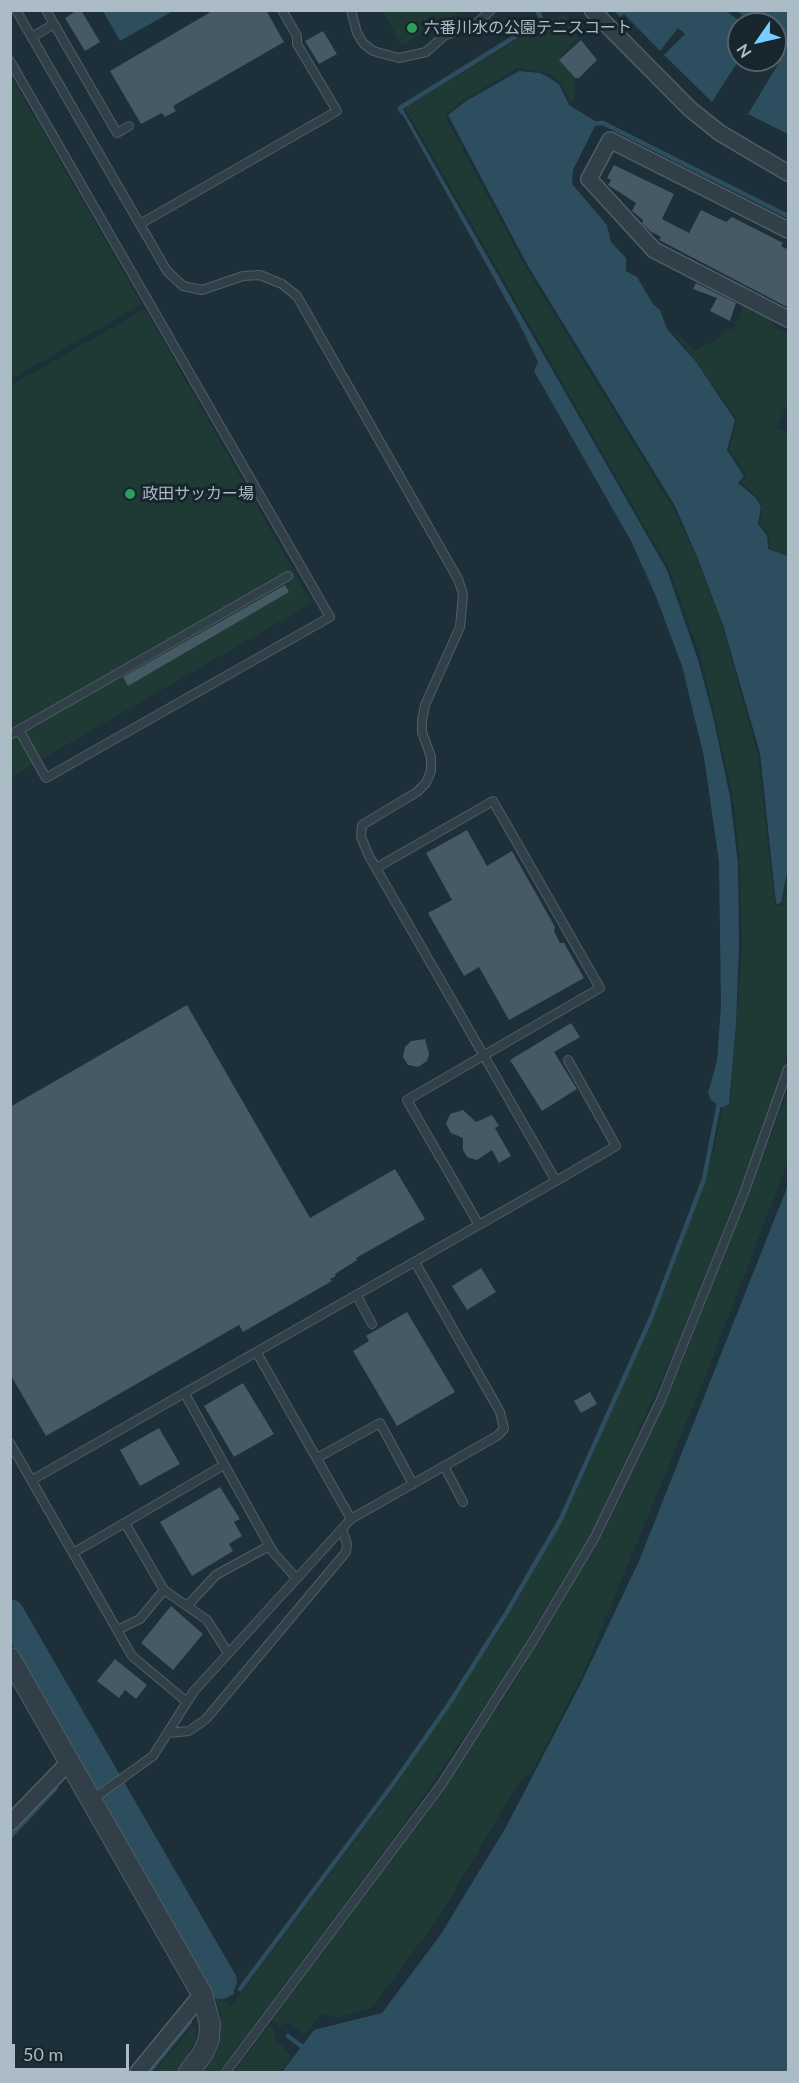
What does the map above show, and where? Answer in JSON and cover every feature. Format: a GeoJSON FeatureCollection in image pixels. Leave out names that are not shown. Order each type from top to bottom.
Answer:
{"type":"FeatureCollection","features":[{"type":"Feature","properties":{"kind":"street"},"geometry":{"type":"LineString","coordinates":[[592,10],[690,109],[720,133],[789,172]]}},
{"type":"Feature","properties":{"kind":"street"},"geometry":{"type":"LineString","coordinates":[[789,230],[610,140],[589,179],[654,250],[789,320]]}},
{"type":"Feature","properties":{"kind":"street"},"geometry":{"type":"LineString","coordinates":[[10,1658],[70,1761],[98,1795],[202,1994],[210,2024],[209,2039],[203,2053],[189,2073]]}},
{"type":"Feature","properties":{"kind":"street"},"geometry":{"type":"LineString","coordinates":[[10,1823],[70,1761]]}},
{"type":"Feature","properties":{"kind":"street"},"geometry":{"type":"LineString","coordinates":[[138,2073],[202,1994]]}},
{"type":"Feature","properties":{"kind":"lane"},"geometry":{"type":"LineString","coordinates":[[16,10],[168,271],[183,286],[202,290],[243,276],[260,275],[282,284],[297,296],[458,579],[463,594],[460,627],[425,705],[422,720],[422,732],[431,757],[431,771],[426,783],[417,792],[362,825],[361,837],[376,868],[556,1181]]}},
{"type":"Feature","properties":{"kind":"lane"},"geometry":{"type":"LineString","coordinates":[[46,10],[117,133],[129,126]]}},
{"type":"Feature","properties":{"kind":"lane"},"geometry":{"type":"LineString","coordinates":[[140,224],[337,111],[297,44],[297,36],[282,10]]}},
{"type":"Feature","properties":{"kind":"lane"},"geometry":{"type":"LineString","coordinates":[[351,10],[357,33],[363,43],[373,51],[399,58],[426,52],[454,30],[483,18],[491,10]]}},
{"type":"Feature","properties":{"kind":"lane"},"geometry":{"type":"LineString","coordinates":[[479,10],[483,18]]}},
{"type":"Feature","properties":{"kind":"lane"},"geometry":{"type":"LineString","coordinates":[[32,37],[54,24]]}},
{"type":"Feature","properties":{"kind":"lane"},"geometry":{"type":"LineString","coordinates":[[10,61],[330,617],[46,778],[19,730]]}},
{"type":"Feature","properties":{"kind":"lane"},"geometry":{"type":"LineString","coordinates":[[10,735],[288,576]]}},
{"type":"Feature","properties":{"kind":"lane"},"geometry":{"type":"LineString","coordinates":[[376,868],[493,801],[600,988],[407,1100],[479,1225]]}},
{"type":"Feature","properties":{"kind":"lane"},"geometry":{"type":"LineString","coordinates":[[32,1480],[616,1146],[568,1060]]}},
{"type":"Feature","properties":{"kind":"lane"},"geometry":{"type":"LineString","coordinates":[[226,2073],[441,1785],[533,1641],[595,1537],[660,1402],[744,1193],[789,1069]]}},
{"type":"Feature","properties":{"kind":"lane"},"geometry":{"type":"LineString","coordinates":[[98,1795],[153,1756],[187,1702],[228,1653],[351,1519],[498,1436],[504,1429],[503,1420],[415,1262]]}},
{"type":"Feature","properties":{"kind":"lane"},"geometry":{"type":"LineString","coordinates":[[357,1296],[372,1324]]}},
{"type":"Feature","properties":{"kind":"lane"},"geometry":{"type":"LineString","coordinates":[[257,1353],[351,1519]]}},
{"type":"Feature","properties":{"kind":"lane"},"geometry":{"type":"LineString","coordinates":[[185,1394],[269,1546],[296,1578]]}},
{"type":"Feature","properties":{"kind":"lane"},"geometry":{"type":"LineString","coordinates":[[317,1458],[380,1423],[413,1484]]}},
{"type":"Feature","properties":{"kind":"lane"},"geometry":{"type":"LineString","coordinates":[[10,1443],[132,1656],[187,1702]]}},
{"type":"Feature","properties":{"kind":"lane"},"geometry":{"type":"LineString","coordinates":[[73,1553],[225,1465]]}},
{"type":"Feature","properties":{"kind":"lane"},"geometry":{"type":"LineString","coordinates":[[444,1466],[464,1502]]}},
{"type":"Feature","properties":{"kind":"lane"},"geometry":{"type":"LineString","coordinates":[[125,1523],[164,1590],[207,1620],[228,1653]]}},
{"type":"Feature","properties":{"kind":"lane"},"geometry":{"type":"LineString","coordinates":[[167,1733],[189,1731],[206,1719],[346,1552],[347,1544],[342,1529]]}},
{"type":"Feature","properties":{"kind":"lane"},"geometry":{"type":"LineString","coordinates":[[187,1606],[216,1575],[269,1546]]}},
{"type":"Feature","properties":{"kind":"lane"},"geometry":{"type":"LineString","coordinates":[[117,1630],[140,1619],[164,1590]]}},
{"type":"Feature","properties":{"kind":"green space","name":"六番川水の公園テニスコート"},"geometry":{"type":"Polygon","coordinates":[[[382,11],[462,11],[402,45],[382,11]]]}},
{"type":"Feature","properties":{"kind":"green space"},"geometry":{"type":"Polygon","coordinates":[[[565,14],[578,38],[560,57],[575,81],[574,99],[570,102],[561,83],[550,74],[518,68],[463,100],[445,116],[526,268],[672,506],[697,558],[722,625],[758,754],[775,906],[782,905],[788,874],[788,1054],[767,1120],[679,1341],[594,1529],[499,1685],[400,1830],[219,2072],[202,2072],[221,2041],[221,2013],[214,1999],[219,1992],[230,2007],[389,1795],[499,1631],[572,1502],[665,1289],[712,1158],[722,1109],[730,1104],[742,949],[740,861],[733,797],[701,658],[669,569],[405,108],[549,20],[565,14]]]}},
{"type":"Feature","properties":{"kind":"green space"},"geometry":{"type":"Polygon","coordinates":[[[10,75],[142,304],[11,379],[10,379],[10,75]]]}},
{"type":"Feature","properties":{"kind":"green space"},"geometry":{"type":"Polygon","coordinates":[[[745,302],[768,313],[776,328],[788,333],[788,402],[777,428],[788,434],[788,555],[769,548],[769,534],[760,524],[762,505],[756,495],[740,482],[746,475],[729,450],[737,419],[671,328],[695,350],[715,341],[727,329],[734,329],[745,302]]]}},
{"type":"Feature","properties":{"kind":"green space","name":"政田サッカー場"},"geometry":{"type":"Polygon","coordinates":[[[145,309],[312,603],[11,777],[10,386],[145,309]]]}},
{"type":"Feature","properties":{"kind":"green space"},"geometry":{"type":"Polygon","coordinates":[[[788,1090],[788,1161],[706,1375],[582,1676],[534,1768],[518,1784],[439,1917],[372,2008],[338,2018],[322,2014],[304,2035],[288,2022],[280,2027],[272,2020],[377,1878],[506,1696],[603,1534],[682,1363],[788,1090]]]}},
{"type":"Feature","properties":{"kind":"green space"},"geometry":{"type":"Polygon","coordinates":[[[269,2025],[277,2032],[274,2037],[291,2056],[288,2062],[280,2072],[234,2072],[269,2025]]]}},
{"type":"Feature","properties":{"kind":"green space"},"geometry":{"type":"Polygon","coordinates":[[[192,2027],[196,2027],[196,2038],[180,2072],[154,2072],[192,2027]]]}},
{"type":"Feature","properties":{"kind":"water"},"geometry":{"type":"Polygon","coordinates":[[[103,11],[173,11],[120,41],[103,11]]]}},
{"type":"Feature","properties":{"kind":"water"},"geometry":{"type":"Polygon","coordinates":[[[614,11],[727,12],[727,72],[731,72],[712,102],[664,55],[685,34],[678,28],[660,51],[624,14],[620,17],[614,11]]]}},
{"type":"Feature","properties":{"kind":"water"},"geometry":{"type":"Polygon","coordinates":[[[788,11],[788,134],[748,114],[773,72],[787,72],[787,12],[738,12],[788,11]]]}},
{"type":"Feature","properties":{"kind":"water"},"geometry":{"type":"Polygon","coordinates":[[[519,71],[540,73],[559,84],[569,105],[597,122],[573,170],[572,184],[607,225],[611,242],[626,258],[626,271],[637,277],[653,304],[660,310],[667,329],[696,362],[735,420],[727,450],[744,476],[738,483],[755,497],[761,506],[758,524],[767,535],[768,549],[788,556],[788,868],[781,903],[776,904],[760,753],[723,625],[698,559],[675,506],[528,266],[448,115],[466,101],[519,71]]]}},
{"type":"Feature","properties":{"kind":"water"},"geometry":{"type":"Polygon","coordinates":[[[401,106],[667,570],[698,660],[713,716],[730,797],[738,864],[739,946],[736,1024],[729,1104],[722,1108],[711,1100],[708,1093],[717,1061],[721,1005],[719,862],[704,757],[682,666],[655,594],[631,541],[534,371],[538,362],[520,325],[399,108],[401,106]]]}},
{"type":"Feature","properties":{"kind":"water"},"geometry":{"type":"Polygon","coordinates":[[[788,1185],[788,2072],[282,2072],[314,2030],[382,2013],[441,1934],[506,1827],[582,1681],[639,1561],[788,1185]]]}},
{"type":"Feature","properties":{"kind":"building"},"geometry":{"type":"Polygon","coordinates":[[[81,10],[100,42],[85,51],[65,18],[81,10]]]}},
{"type":"Feature","properties":{"kind":"building"},"geometry":{"type":"Polygon","coordinates":[[[214,10],[266,10],[284,42],[173,106],[176,111],[165,117],[162,113],[141,124],[110,71],[214,10]]]}},
{"type":"Feature","properties":{"kind":"building"},"geometry":{"type":"Polygon","coordinates":[[[323,31],[337,54],[319,64],[305,41],[323,31]]]}},
{"type":"Feature","properties":{"kind":"building"},"geometry":{"type":"Polygon","coordinates":[[[581,40],[597,60],[579,78],[575,78],[559,60],[581,40]]]}},
{"type":"Feature","properties":{"kind":"building"},"geometry":{"type":"Polygon","coordinates":[[[614,165],[674,194],[662,219],[689,233],[701,210],[726,222],[732,217],[783,243],[781,246],[789,250],[789,308],[659,240],[661,237],[650,231],[642,223],[643,220],[632,211],[636,203],[608,185],[611,180],[607,178],[614,165]]]}},
{"type":"Feature","properties":{"kind":"building"},"geometry":{"type":"Polygon","coordinates":[[[696,283],[736,303],[730,321],[710,311],[717,298],[693,289],[696,283]]]}},
{"type":"Feature","properties":{"kind":"building"},"geometry":{"type":"Polygon","coordinates":[[[285,585],[289,592],[128,686],[123,677],[285,585]]]}},
{"type":"Feature","properties":{"kind":"building"},"geometry":{"type":"Polygon","coordinates":[[[467,830],[487,866],[512,851],[555,927],[554,931],[560,943],[564,943],[584,978],[509,1020],[479,967],[464,976],[428,913],[452,900],[426,853],[467,830]]]}},
{"type":"Feature","properties":{"kind":"building"},"geometry":{"type":"Polygon","coordinates":[[[187,1005],[310,1218],[395,1169],[425,1219],[356,1258],[357,1260],[335,1274],[336,1276],[330,1279],[332,1281],[243,1332],[239,1325],[46,1436],[10,1374],[10,1107],[187,1005]]]}},
{"type":"Feature","properties":{"kind":"building"},"geometry":{"type":"Polygon","coordinates":[[[571,1023],[580,1037],[554,1052],[577,1089],[542,1111],[510,1060],[571,1023]]]}},
{"type":"Feature","properties":{"kind":"building"},"geometry":{"type":"Polygon","coordinates":[[[425,1039],[429,1054],[427,1061],[418,1067],[408,1065],[403,1057],[405,1047],[411,1041],[425,1039]]]}},
{"type":"Feature","properties":{"kind":"building"},"geometry":{"type":"Polygon","coordinates":[[[463,1110],[476,1122],[492,1115],[499,1126],[495,1128],[511,1156],[499,1163],[492,1150],[477,1160],[467,1157],[463,1150],[463,1138],[451,1133],[446,1124],[450,1114],[463,1110]]]}},
{"type":"Feature","properties":{"kind":"building"},"geometry":{"type":"Polygon","coordinates":[[[481,1268],[496,1292],[467,1310],[452,1286],[481,1268]]]}},
{"type":"Feature","properties":{"kind":"building"},"geometry":{"type":"Polygon","coordinates":[[[407,1312],[455,1392],[397,1426],[353,1351],[369,1341],[366,1336],[407,1312]]]}},
{"type":"Feature","properties":{"kind":"building"},"geometry":{"type":"Polygon","coordinates":[[[243,1383],[274,1434],[234,1457],[204,1406],[243,1383]]]}},
{"type":"Feature","properties":{"kind":"building"},"geometry":{"type":"Polygon","coordinates":[[[590,1392],[597,1404],[581,1413],[574,1401],[590,1392]]]}},
{"type":"Feature","properties":{"kind":"building"},"geometry":{"type":"Polygon","coordinates":[[[159,1428],[180,1464],[140,1486],[120,1450],[159,1428]]]}},
{"type":"Feature","properties":{"kind":"building"},"geometry":{"type":"Polygon","coordinates":[[[220,1487],[240,1519],[234,1522],[242,1536],[229,1544],[233,1551],[192,1576],[160,1522],[220,1487]]]}},
{"type":"Feature","properties":{"kind":"building"},"geometry":{"type":"Polygon","coordinates":[[[171,1606],[203,1634],[173,1670],[141,1643],[171,1606]]]}},
{"type":"Feature","properties":{"kind":"building"},"geometry":{"type":"Polygon","coordinates":[[[115,1659],[147,1685],[136,1699],[125,1690],[119,1698],[97,1681],[115,1659]]]}},
{"type":"Feature","properties":{"kind":"waterway"},"geometry":{"type":"LineString","coordinates":[[402,112],[400,108],[542,20],[537,10]]}},
{"type":"Feature","properties":{"kind":"waterway"},"geometry":{"type":"LineString","coordinates":[[592,124],[603,123],[788,216]]}},
{"type":"Feature","properties":{"kind":"waterway"},"geometry":{"type":"LineString","coordinates":[[240,1989],[393,1784],[449,1704],[507,1612],[561,1519],[651,1318],[704,1179],[719,1103]]}},
{"type":"Feature","properties":{"kind":"waterway"},"geometry":{"type":"LineString","coordinates":[[10,1613],[223,1981],[221,1985]]}},
{"type":"Feature","properties":{"kind":"waterway"},"geometry":{"type":"LineString","coordinates":[[85,1756],[90,1752]]}},
{"type":"Feature","properties":{"kind":"waterway"},"geometry":{"type":"LineString","coordinates":[[10,1837],[56,1788]]}},
{"type":"Feature","properties":{"kind":"waterway"},"geometry":{"type":"LineString","coordinates":[[219,1988],[221,1985],[232,1993]]}},
{"type":"Feature","properties":{"kind":"waterway"},"geometry":{"type":"LineString","coordinates":[[149,2072],[190,2022]]}},
{"type":"Feature","properties":{"kind":"waterway"},"geometry":{"type":"LineString","coordinates":[[288,2036],[305,2049]]}},
{"type":"Feature","properties":{"kind":"place","name":"六番川水の公園テニスコート"},"geometry":{"type":"Point","coordinates":[412,28]}},
{"type":"Feature","properties":{"kind":"place","name":"政田サッカー場"},"geometry":{"type":"Point","coordinates":[130,494]}}]}
